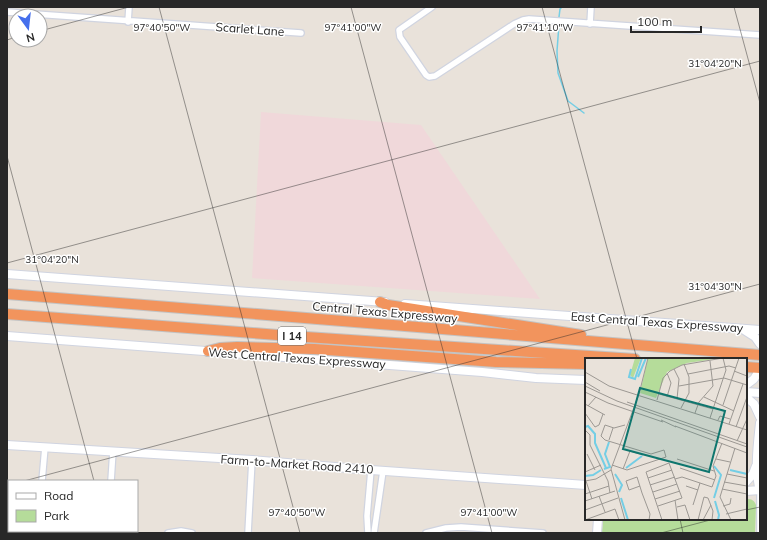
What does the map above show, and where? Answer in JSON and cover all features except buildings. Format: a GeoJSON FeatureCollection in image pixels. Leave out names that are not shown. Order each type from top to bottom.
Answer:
{"type":"FeatureCollection","features":[{"type":"Feature","properties":{"kind":"highway","name":"Central Texas Expressway"},"geometry":{"type":"LineString","coordinates":[[7,294],[257,313],[513,336],[760,355]]}},
{"type":"Feature","properties":{"kind":"highway"},"geometry":{"type":"LineString","coordinates":[[380,302],[388,305],[562,332],[594,338],[608,343]]}},
{"type":"Feature","properties":{"kind":"highway","name":"I 14"},"geometry":{"type":"LineString","coordinates":[[7,314],[291,336],[619,358]]}},
{"type":"Feature","properties":{"kind":"highway"},"geometry":{"type":"LineString","coordinates":[[208,351],[220,348],[237,347],[314,348],[496,362],[585,364]]}},
{"type":"Feature","properties":{"kind":"highway"},"geometry":{"type":"LineString","coordinates":[[747,367],[760,368]]}},
{"type":"Feature","properties":{"kind":"main road"},"geometry":{"type":"LineString","coordinates":[[7,274],[380,302]]}},
{"type":"Feature","properties":{"kind":"main road","name":"East Central Texas Expressway"},"geometry":{"type":"LineString","coordinates":[[380,302],[759,330]]}},
{"type":"Feature","properties":{"kind":"main road"},"geometry":{"type":"LineString","coordinates":[[743,329],[755,337],[760,344]]}},
{"type":"Feature","properties":{"kind":"main road","name":"West Central Texas Expressway"},"geometry":{"type":"LineString","coordinates":[[7,336],[476,372],[536,378],[585,380]]}},
{"type":"Feature","properties":{"kind":"main road"},"geometry":{"type":"LineString","coordinates":[[747,384],[754,379],[760,368]]}},
{"type":"Feature","properties":{"kind":"main road"},"geometry":{"type":"LineString","coordinates":[[747,392],[760,393]]}},
{"type":"Feature","properties":{"kind":"main road"},"geometry":{"type":"LineString","coordinates":[[747,398],[754,404],[760,417]]}},
{"type":"Feature","properties":{"kind":"main road"},"geometry":{"type":"LineString","coordinates":[[747,490],[760,490],[757,482],[760,423]]}},
{"type":"Feature","properties":{"kind":"main road","name":"Farm-to-Market Road 2410"},"geometry":{"type":"LineString","coordinates":[[7,445],[252,460],[585,485]]}},
{"type":"Feature","properties":{"kind":"main road"},"geometry":{"type":"LineString","coordinates":[[747,481],[753,474],[758,461]]}},
{"type":"Feature","properties":{"kind":"main road"},"geometry":{"type":"LineString","coordinates":[[597,533],[598,520]]}},
{"type":"Feature","properties":{"kind":"street"},"geometry":{"type":"LineString","coordinates":[[128,22],[129,7]]}},
{"type":"Feature","properties":{"kind":"street"},"geometry":{"type":"LineString","coordinates":[[432,7],[399,30],[400,36],[426,75],[429,77],[435,76],[514,24],[523,20],[536,19],[760,35]]}},
{"type":"Feature","properties":{"kind":"street"},"geometry":{"type":"LineString","coordinates":[[590,24],[591,7]]}},
{"type":"Feature","properties":{"kind":"street","name":"Scarlet Lane"},"geometry":{"type":"LineString","coordinates":[[7,12],[128,22],[301,33]]}},
{"type":"Feature","properties":{"kind":"street"},"geometry":{"type":"LineString","coordinates":[[42,480],[45,447]]}},
{"type":"Feature","properties":{"kind":"street"},"geometry":{"type":"LineString","coordinates":[[110,480],[112,451]]}},
{"type":"Feature","properties":{"kind":"street"},"geometry":{"type":"LineString","coordinates":[[248,533],[252,460]]}},
{"type":"Feature","properties":{"kind":"street"},"geometry":{"type":"LineString","coordinates":[[368,533],[367,516],[371,470]]}},
{"type":"Feature","properties":{"kind":"street"},"geometry":{"type":"LineString","coordinates":[[374,533],[383,471]]}},
{"type":"Feature","properties":{"kind":"street"},"geometry":{"type":"LineString","coordinates":[[760,490],[760,533]]}},
{"type":"Feature","properties":{"kind":"street"},"geometry":{"type":"LineString","coordinates":[[428,533],[446,528],[461,527],[542,533]]}},
{"type":"Feature","properties":{"kind":"street"},"geometry":{"type":"LineString","coordinates":[[168,533],[181,531],[192,533]]}},
{"type":"Feature","properties":{"kind":"street"},"geometry":{"type":"LineString","coordinates":[[107,532],[119,533]]}},
{"type":"Feature","properties":{"kind":"shaded area"},"geometry":{"type":"Polygon","coordinates":[[[261,112],[421,125],[540,299],[252,278],[261,112]]]}},
{"type":"Feature","properties":{"kind":"green space"},"geometry":{"type":"Polygon","coordinates":[[[747,499],[752,500],[756,505],[755,533],[602,533],[603,520],[747,520],[747,499]]]}},
{"type":"Feature","properties":{"kind":"waterway"},"geometry":{"type":"LineString","coordinates":[[559,17],[560,9],[562,7]]}},
{"type":"Feature","properties":{"kind":"waterway"},"geometry":{"type":"LineString","coordinates":[[559,24],[557,51],[558,73],[568,101],[584,113]]}}]}
